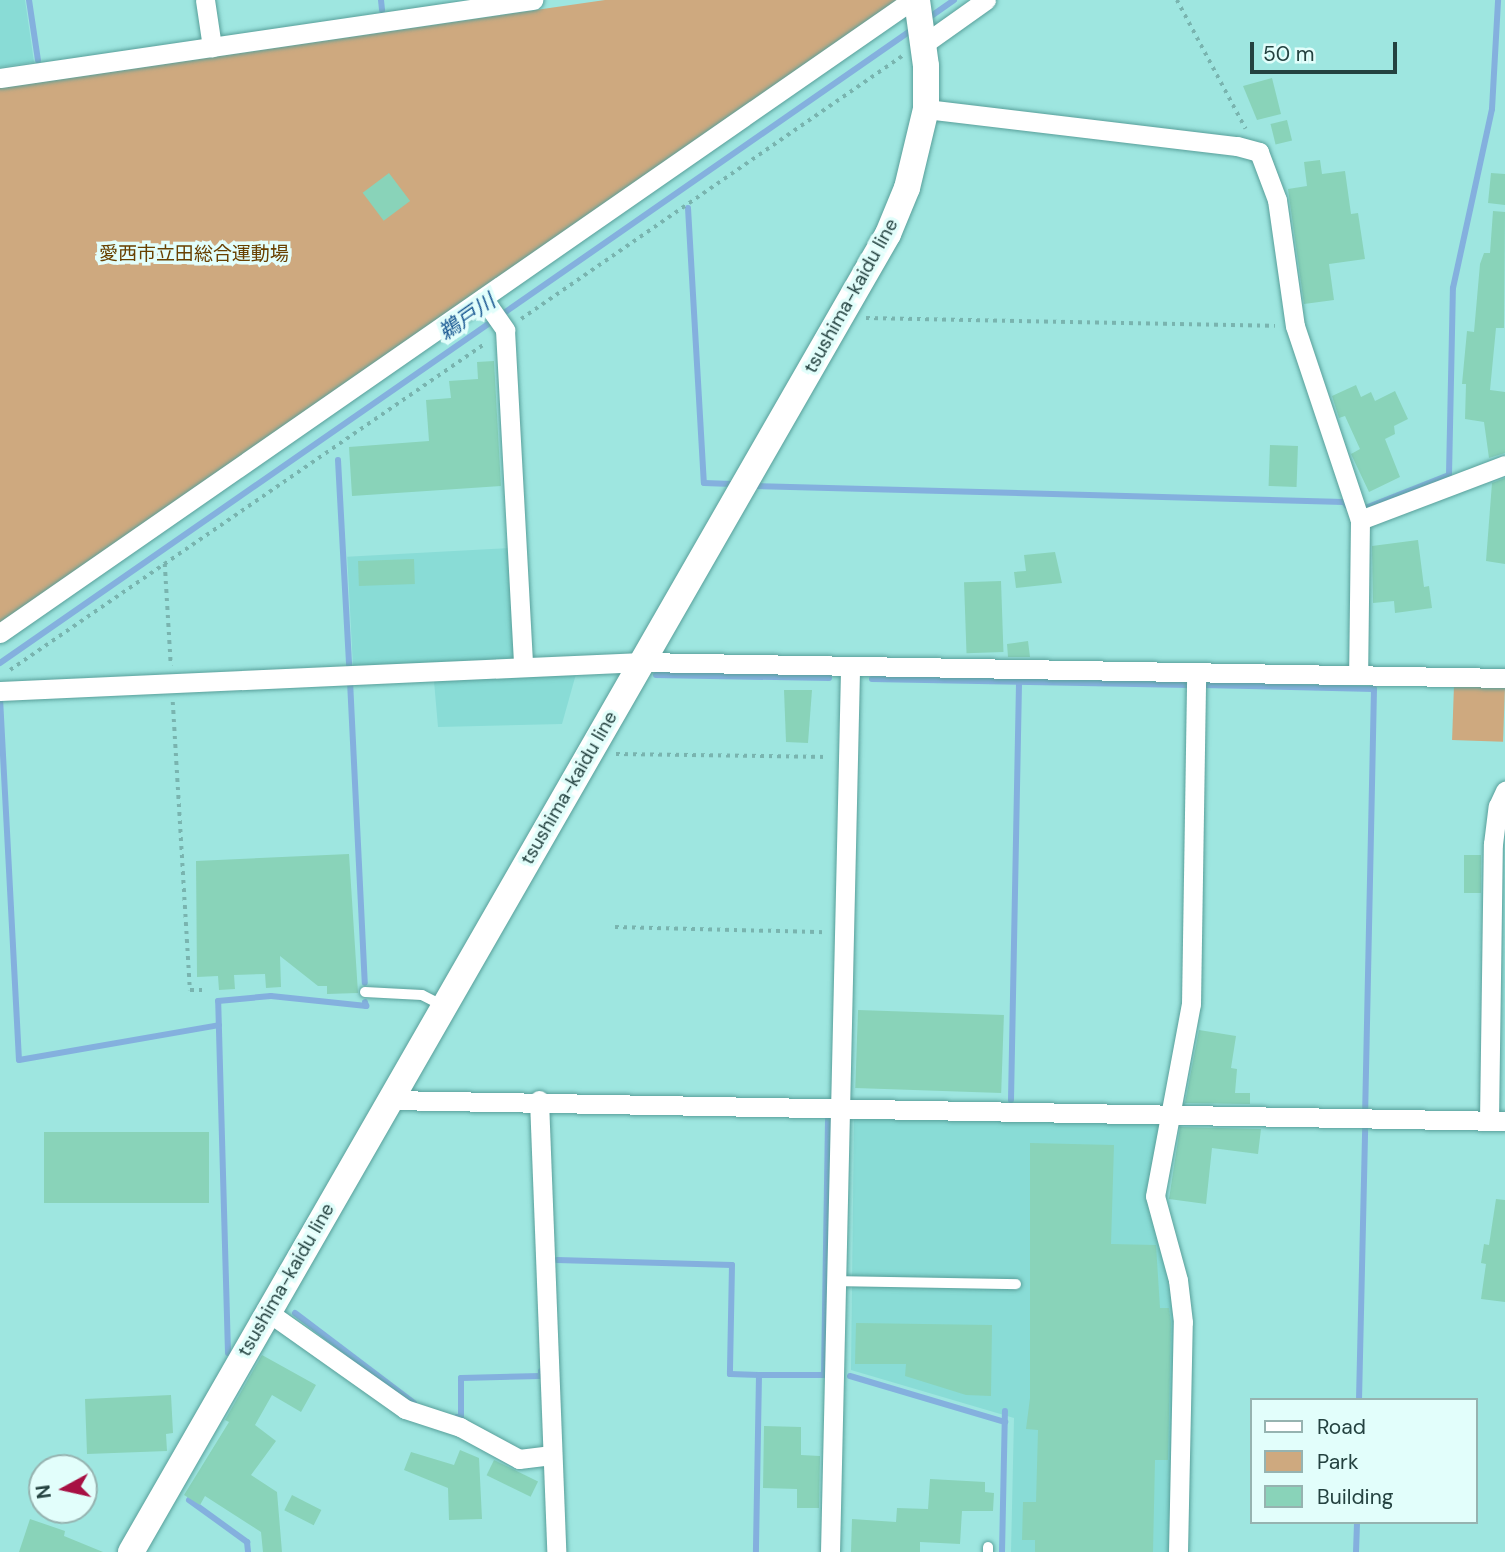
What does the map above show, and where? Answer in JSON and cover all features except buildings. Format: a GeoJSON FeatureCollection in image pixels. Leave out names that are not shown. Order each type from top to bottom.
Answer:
{"type":"FeatureCollection","features":[{"type":"Feature","properties":{"kind":"main road","name":"tsushima-kaidu line"},"geometry":{"type":"LineString","coordinates":[[131,1552],[840,317],[902,200],[926,109],[923,42],[915,2]]}},
{"type":"Feature","properties":{"kind":"street"},"geometry":{"type":"LineString","coordinates":[[205,0],[212,47]]}},
{"type":"Feature","properties":{"kind":"street"},"geometry":{"type":"LineString","coordinates":[[0,78],[533,0]]}},
{"type":"Feature","properties":{"kind":"street"},"geometry":{"type":"LineString","coordinates":[[923,42],[986,0]]}},
{"type":"Feature","properties":{"kind":"street"},"geometry":{"type":"LineString","coordinates":[[0,633],[915,2]]}},
{"type":"Feature","properties":{"kind":"street"},"geometry":{"type":"LineString","coordinates":[[926,109],[1237,146],[1259,152],[1277,200],[1295,326],[1360,520],[1358,675]]}},
{"type":"Feature","properties":{"kind":"street"},"geometry":{"type":"LineString","coordinates":[[485,301],[504,328],[523,666]]}},
{"type":"Feature","properties":{"kind":"street"},"geometry":{"type":"LineString","coordinates":[[1360,520],[1505,465]]}},
{"type":"Feature","properties":{"kind":"street"},"geometry":{"type":"LineString","coordinates":[[0,691],[642,662],[850,669],[1505,678]]}},
{"type":"Feature","properties":{"kind":"street"},"geometry":{"type":"LineString","coordinates":[[830,1552],[850,669]]}},
{"type":"Feature","properties":{"kind":"street"},"geometry":{"type":"LineString","coordinates":[[1178,1552],[1183,1322],[1178,1280],[1155,1196],[1168,1115],[1191,1004],[1196,673]]}},
{"type":"Feature","properties":{"kind":"street"},"geometry":{"type":"LineString","coordinates":[[390,1100],[539,1100],[1497,1121],[1493,844],[1497,806],[1505,791]]}},
{"type":"Feature","properties":{"kind":"street"},"geometry":{"type":"LineString","coordinates":[[539,1100],[556,1552]]}},
{"type":"Feature","properties":{"kind":"street"},"geometry":{"type":"LineString","coordinates":[[268,1312],[405,1409],[460,1427],[519,1459],[552,1455]]}},
{"type":"Feature","properties":{"kind":"lane"},"geometry":{"type":"LineString","coordinates":[[365,992],[422,995],[443,1005]]}},
{"type":"Feature","properties":{"kind":"lane"},"geometry":{"type":"LineString","coordinates":[[836,1281],[1016,1284]]}},
{"type":"Feature","properties":{"kind":"path"},"geometry":{"type":"LineString","coordinates":[[1177,0],[1259,152]]}},
{"type":"Feature","properties":{"kind":"path"},"geometry":{"type":"LineString","coordinates":[[0,677],[923,42]]}},
{"type":"Feature","properties":{"kind":"path"},"geometry":{"type":"LineString","coordinates":[[840,317],[1295,326]]}},
{"type":"Feature","properties":{"kind":"path"},"geometry":{"type":"LineString","coordinates":[[165,564],[190,990],[207,990]]}},
{"type":"Feature","properties":{"kind":"path"},"geometry":{"type":"LineString","coordinates":[[589,754],[848,757]]}},
{"type":"Feature","properties":{"kind":"path"},"geometry":{"type":"LineString","coordinates":[[615,928],[844,932]]}},
{"type":"Feature","properties":{"kind":"shaded area"},"geometry":{"type":"Polygon","coordinates":[[[0,0],[25,0],[34,62],[0,67],[0,0]]]}},
{"type":"Feature","properties":{"kind":"shaded area"},"geometry":{"type":"Polygon","coordinates":[[[512,548],[518,658],[353,666],[347,557],[512,548]]]}},
{"type":"Feature","properties":{"kind":"shaded area"},"geometry":{"type":"Polygon","coordinates":[[[576,674],[562,724],[438,727],[434,681],[576,674]]]}},
{"type":"Feature","properties":{"kind":"shaded area"},"geometry":{"type":"Polygon","coordinates":[[[862,1111],[1161,1122],[1150,1204],[1174,1280],[1173,1552],[1011,1552],[1014,1418],[851,1370],[854,1118],[862,1111]]]}},
{"type":"Feature","properties":{"kind":"green space","name":"愛西市立田総合運動場"},"geometry":{"type":"Polygon","coordinates":[[[605,0],[899,0],[0,626],[0,88],[605,0]]]}},
{"type":"Feature","properties":{"kind":"green space"},"geometry":{"type":"Polygon","coordinates":[[[1454,685],[1505,687],[1503,742],[1452,740],[1454,685]]]}},
{"type":"Feature","properties":{"kind":"waterway"},"geometry":{"type":"LineString","coordinates":[[29,0],[38,60]]}},
{"type":"Feature","properties":{"kind":"waterway"},"geometry":{"type":"LineString","coordinates":[[381,0],[382,10]]}},
{"type":"Feature","properties":{"kind":"waterway","name":"鵜戸川"},"geometry":{"type":"LineString","coordinates":[[927,19],[954,0]]}},
{"type":"Feature","properties":{"kind":"waterway"},"geometry":{"type":"LineString","coordinates":[[1368,507],[1449,475],[1453,288],[1492,109],[1498,0]]}},
{"type":"Feature","properties":{"kind":"waterway","name":"鵜戸川"},"geometry":{"type":"LineString","coordinates":[[0,663],[913,29]]}},
{"type":"Feature","properties":{"kind":"waterway"},"geometry":{"type":"LineString","coordinates":[[688,208],[704,483],[732,484]]}},
{"type":"Feature","properties":{"kind":"waterway"},"geometry":{"type":"LineString","coordinates":[[338,460],[349,665]]}},
{"type":"Feature","properties":{"kind":"waterway"},"geometry":{"type":"LineString","coordinates":[[757,486],[1344,502],[1347,506]]}},
{"type":"Feature","properties":{"kind":"waterway"},"geometry":{"type":"LineString","coordinates":[[656,675],[829,678]]}},
{"type":"Feature","properties":{"kind":"waterway"},"geometry":{"type":"LineString","coordinates":[[872,679],[1189,685]]}},
{"type":"Feature","properties":{"kind":"waterway"},"geometry":{"type":"LineString","coordinates":[[350,681],[365,983]]}},
{"type":"Feature","properties":{"kind":"waterway"},"geometry":{"type":"LineString","coordinates":[[1011,1100],[1019,682]]}},
{"type":"Feature","properties":{"kind":"waterway"},"geometry":{"type":"LineString","coordinates":[[1203,685],[1374,689],[1365,1111]]}},
{"type":"Feature","properties":{"kind":"waterway"},"geometry":{"type":"LineString","coordinates":[[0,698],[19,1060],[219,1025]]}},
{"type":"Feature","properties":{"kind":"waterway"},"geometry":{"type":"LineString","coordinates":[[228,1353],[218,1001],[271,996],[366,1006],[365,1002]]}},
{"type":"Feature","properties":{"kind":"waterway"},"geometry":{"type":"LineString","coordinates":[[759,1375],[824,1375],[828,1115],[823,1115]]}},
{"type":"Feature","properties":{"kind":"waterway"},"geometry":{"type":"LineString","coordinates":[[1359,1398],[1365,1126]]}},
{"type":"Feature","properties":{"kind":"waterway"},"geometry":{"type":"LineString","coordinates":[[557,1260],[732,1265],[730,1374],[759,1375],[756,1552]]}},
{"type":"Feature","properties":{"kind":"waterway"},"geometry":{"type":"LineString","coordinates":[[295,1313],[414,1403]]}},
{"type":"Feature","properties":{"kind":"waterway"},"geometry":{"type":"LineString","coordinates":[[457,1417],[461,1418],[461,1378],[541,1376],[541,1371]]}},
{"type":"Feature","properties":{"kind":"waterway"},"geometry":{"type":"LineString","coordinates":[[850,1376],[1005,1422]]}},
{"type":"Feature","properties":{"kind":"waterway"},"geometry":{"type":"LineString","coordinates":[[1002,1552],[1005,1411]]}},
{"type":"Feature","properties":{"kind":"waterway"},"geometry":{"type":"LineString","coordinates":[[189,1500],[247,1542],[248,1552]]}},
{"type":"Feature","properties":{"kind":"waterway"},"geometry":{"type":"LineString","coordinates":[[1356,1552],[1357,1524]]}}]}
